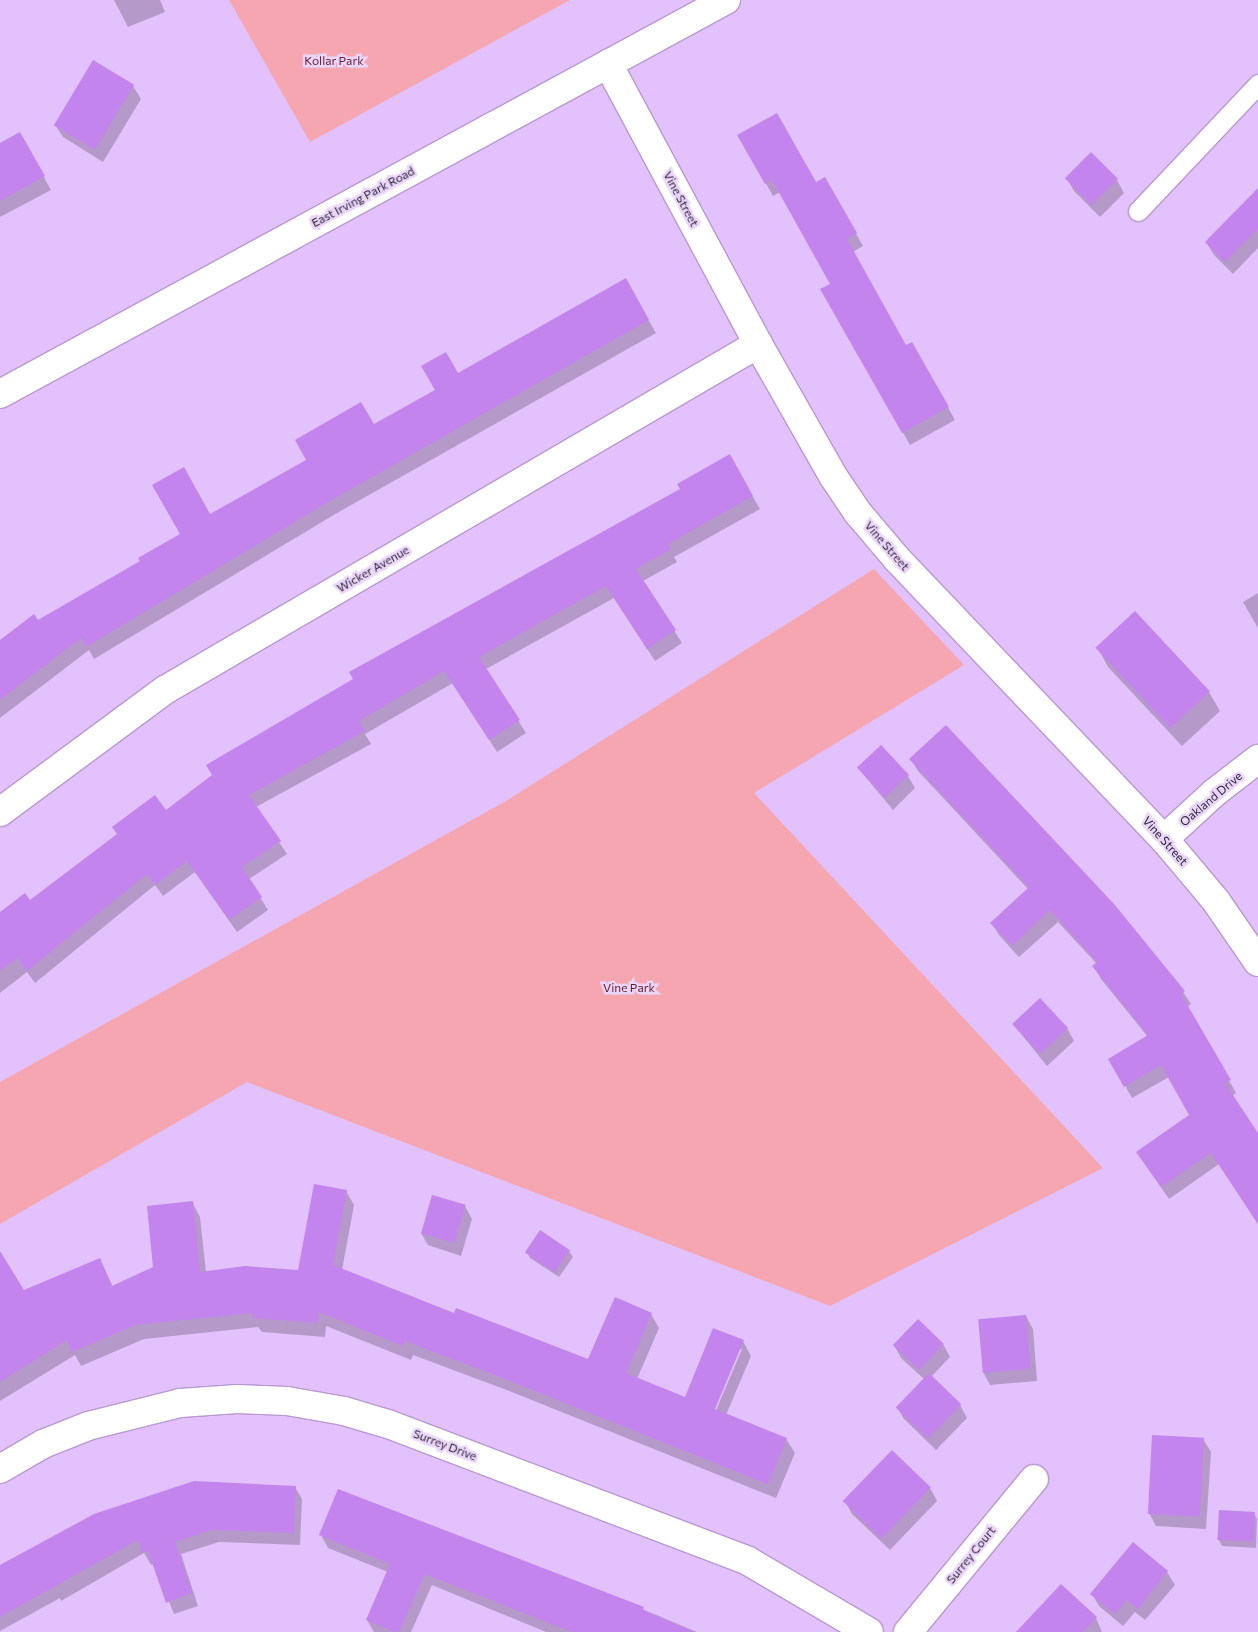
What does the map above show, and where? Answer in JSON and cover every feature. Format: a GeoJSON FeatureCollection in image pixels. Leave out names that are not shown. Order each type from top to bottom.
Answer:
{"type":"FeatureCollection","features":[{"type":"Feature","properties":{"kind":"street","name":"East Irving Park Road"},"geometry":{"type":"LineString","coordinates":[[0,394],[726,0]]}},
{"type":"Feature","properties":{"kind":"street","name":"Vine Street"},"geometry":{"type":"LineString","coordinates":[[608,64],[758,344],[833,476],[877,536],[1164,839],[1216,901],[1258,962]]}},
{"type":"Feature","properties":{"kind":"street","name":"Wicker Avenue"},"geometry":{"type":"LineString","coordinates":[[0,812],[165,690],[758,344]]}},
{"type":"Feature","properties":{"kind":"street","name":"Oakland Drive"},"geometry":{"type":"LineString","coordinates":[[1164,839],[1214,793],[1258,759]]}},
{"type":"Feature","properties":{"kind":"street","name":"Surrey Drive"},"geometry":{"type":"LineString","coordinates":[[0,1468],[43,1444],[88,1426],[180,1403],[267,1400],[344,1411],[388,1424],[748,1561],[869,1632]]}},
{"type":"Feature","properties":{"kind":"street","name":"Surrey Court"},"geometry":{"type":"LineString","coordinates":[[908,1632],[1034,1479]]}},
{"type":"Feature","properties":{"kind":"lane"},"geometry":{"type":"LineString","coordinates":[[1138,211],[1258,84]]}},
{"type":"Feature","properties":{"kind":"green space","name":"Kollar Park"},"geometry":{"type":"Polygon","coordinates":[[[229,0],[570,0],[310,142],[229,0]]]}},
{"type":"Feature","properties":{"kind":"green space","name":"Vine Park"},"geometry":{"type":"Polygon","coordinates":[[[874,569],[964,665],[754,793],[1103,1168],[830,1306],[247,1082],[0,1224],[0,1082],[506,801],[874,569]]]}},
{"type":"Feature","properties":{"kind":"building"},"geometry":{"type":"Polygon","coordinates":[[[93,60],[134,85],[95,150],[54,125],[93,60]]]}},
{"type":"Feature","properties":{"kind":"building"},"geometry":{"type":"Polygon","coordinates":[[[777,113],[816,182],[825,177],[857,233],[847,239],[906,345],[912,342],[949,407],[902,433],[820,289],[830,284],[772,180],[765,184],[737,135],[777,113]]]}},
{"type":"Feature","properties":{"kind":"building"},"geometry":{"type":"Polygon","coordinates":[[[20,132],[45,176],[0,201],[0,143],[20,132]]]}},
{"type":"Feature","properties":{"kind":"building"},"geometry":{"type":"Polygon","coordinates":[[[1091,152],[1118,179],[1092,205],[1065,178],[1091,152]]]}},
{"type":"Feature","properties":{"kind":"building"},"geometry":{"type":"Polygon","coordinates":[[[1258,188],[1258,229],[1225,262],[1205,242],[1258,188]]]}},
{"type":"Feature","properties":{"kind":"building"},"geometry":{"type":"Polygon","coordinates":[[[626,278],[649,320],[330,501],[86,647],[81,638],[0,700],[0,640],[34,614],[38,620],[140,561],[138,558],[180,534],[152,485],[184,467],[210,514],[306,460],[295,440],[361,402],[374,424],[435,390],[421,366],[446,352],[458,373],[626,278]]]}},
{"type":"Feature","properties":{"kind":"building"},"geometry":{"type":"Polygon","coordinates":[[[730,454],[753,496],[668,544],[671,549],[636,569],[676,630],[647,649],[606,586],[479,657],[520,720],[489,740],[444,671],[359,721],[365,731],[249,795],[281,841],[242,867],[262,897],[229,920],[187,861],[155,885],[147,874],[27,971],[17,958],[0,971],[0,912],[25,893],[30,900],[117,834],[112,827],[155,795],[166,810],[212,775],[206,765],[353,679],[349,672],[680,489],[677,484],[730,454]]]}},
{"type":"Feature","properties":{"kind":"building"},"geometry":{"type":"Polygon","coordinates":[[[1135,611],[1210,691],[1171,728],[1096,648],[1135,611]]]}},
{"type":"Feature","properties":{"kind":"building"},"geometry":{"type":"Polygon","coordinates":[[[946,725],[1114,904],[1185,991],[1181,994],[1231,1080],[1225,1083],[1258,1133],[1258,1224],[1211,1153],[1161,1187],[1136,1152],[1189,1115],[1161,1065],[1124,1087],[1108,1059],[1148,1035],[1092,966],[1097,962],[1050,910],[1012,946],[990,923],[1029,887],[909,759],[946,725]]]}},
{"type":"Feature","properties":{"kind":"building"},"geometry":{"type":"Polygon","coordinates":[[[881,745],[909,775],[885,797],[857,768],[881,745]]]}},
{"type":"Feature","properties":{"kind":"building"},"geometry":{"type":"Polygon","coordinates":[[[1040,998],[1068,1028],[1040,1054],[1012,1024],[1040,998]]]}},
{"type":"Feature","properties":{"kind":"building"},"geometry":{"type":"Polygon","coordinates":[[[314,1184],[347,1190],[333,1265],[454,1313],[456,1308],[588,1359],[615,1297],[652,1313],[626,1373],[685,1397],[713,1328],[744,1340],[715,1409],[787,1438],[768,1484],[495,1375],[405,1341],[403,1346],[319,1312],[318,1323],[252,1318],[253,1313],[136,1325],[72,1352],[67,1340],[0,1382],[0,1251],[24,1290],[100,1258],[112,1286],[153,1267],[147,1206],[193,1201],[200,1272],[245,1266],[298,1270],[314,1184]]]}},
{"type":"Feature","properties":{"kind":"building"},"geometry":{"type":"Polygon","coordinates":[[[432,1195],[466,1205],[455,1243],[421,1233],[432,1195]]]}},
{"type":"Feature","properties":{"kind":"building"},"geometry":{"type":"Polygon","coordinates":[[[540,1230],[570,1250],[555,1273],[525,1252],[540,1230]]]}},
{"type":"Feature","properties":{"kind":"building"},"geometry":{"type":"Polygon","coordinates":[[[1026,1315],[1031,1369],[983,1373],[978,1319],[1026,1315]]]}},
{"type":"Feature","properties":{"kind":"building"},"geometry":{"type":"Polygon","coordinates":[[[918,1319],[944,1344],[919,1370],[893,1345],[918,1319]]]}},
{"type":"Feature","properties":{"kind":"building"},"geometry":{"type":"Polygon","coordinates":[[[929,1373],[961,1404],[928,1439],[896,1408],[929,1373]]]}},
{"type":"Feature","properties":{"kind":"building"},"geometry":{"type":"Polygon","coordinates":[[[1152,1435],[1204,1438],[1200,1517],[1148,1514],[1152,1435]]]}},
{"type":"Feature","properties":{"kind":"building"},"geometry":{"type":"Polygon","coordinates":[[[892,1450],[931,1488],[882,1539],[843,1501],[892,1450]]]}},
{"type":"Feature","properties":{"kind":"building"},"geometry":{"type":"Polygon","coordinates":[[[194,1481],[296,1486],[294,1533],[212,1530],[175,1542],[192,1593],[166,1603],[148,1551],[142,1553],[138,1540],[0,1617],[0,1565],[94,1514],[194,1481]]]}},
{"type":"Feature","properties":{"kind":"building"},"geometry":{"type":"Polygon","coordinates":[[[338,1489],[644,1607],[643,1610],[694,1632],[572,1632],[425,1574],[399,1632],[395,1632],[366,1620],[390,1564],[319,1535],[338,1489]]]}},
{"type":"Feature","properties":{"kind":"building"},"geometry":{"type":"Polygon","coordinates":[[[1219,1510],[1255,1512],[1253,1542],[1217,1540],[1219,1510]]]}},
{"type":"Feature","properties":{"kind":"building"},"geometry":{"type":"Polygon","coordinates":[[[1133,1542],[1168,1571],[1138,1609],[1127,1600],[1115,1614],[1090,1594],[1133,1542]]]}},
{"type":"Feature","properties":{"kind":"building"},"geometry":{"type":"Polygon","coordinates":[[[1061,1584],[1097,1617],[1083,1632],[1016,1632],[1061,1584]]]}}]}
